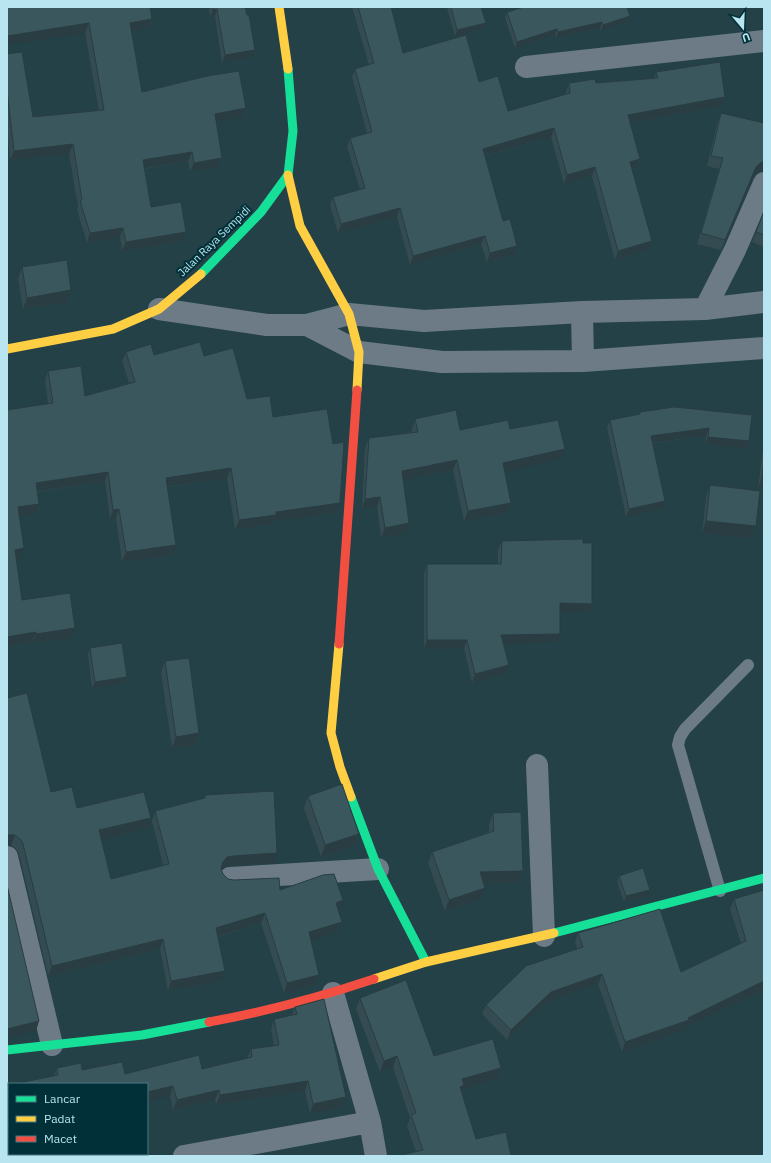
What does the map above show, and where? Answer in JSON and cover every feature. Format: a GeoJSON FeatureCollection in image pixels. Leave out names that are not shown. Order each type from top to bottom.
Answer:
{"type":"FeatureCollection","features":[{"type":"Feature","properties":{"kind":"street","name":"Jalan Raya Sempidi"},"geometry":{"type":"LineString","coordinates":[[7,349],[113,330],[159,309],[199,276],[231,245],[261,212],[288,175],[293,131],[290,84],[279,7]]}},
{"type":"Feature","properties":{"kind":"street"},"geometry":{"type":"LineString","coordinates":[[526,67],[764,41]]}},
{"type":"Feature","properties":{"kind":"street"},"geometry":{"type":"LineString","coordinates":[[288,175],[300,226],[349,314],[359,352],[343,605],[331,733],[340,767],[378,869],[426,962]]}},
{"type":"Feature","properties":{"kind":"street"},"geometry":{"type":"LineString","coordinates":[[705,309],[735,250],[764,183]]}},
{"type":"Feature","properties":{"kind":"street"},"geometry":{"type":"LineString","coordinates":[[159,309],[267,325],[307,325],[349,314],[424,321],[582,312],[705,309],[764,302]]}},
{"type":"Feature","properties":{"kind":"street"},"geometry":{"type":"LineString","coordinates":[[582,312],[583,361]]}},
{"type":"Feature","properties":{"kind":"street"},"geometry":{"type":"LineString","coordinates":[[307,325],[359,352],[442,362],[583,361],[764,348]]}},
{"type":"Feature","properties":{"kind":"street"},"geometry":{"type":"LineString","coordinates":[[537,765],[544,936]]}},
{"type":"Feature","properties":{"kind":"street"},"geometry":{"type":"LineString","coordinates":[[7,857],[52,1045]]}},
{"type":"Feature","properties":{"kind":"street"},"geometry":{"type":"LineString","coordinates":[[230,878],[378,869]]}},
{"type":"Feature","properties":{"kind":"street"},"geometry":{"type":"LineString","coordinates":[[7,1050],[142,1035],[242,1016],[333,993],[426,962],[544,936],[720,891],[764,878]]}},
{"type":"Feature","properties":{"kind":"street"},"geometry":{"type":"LineString","coordinates":[[333,993],[370,1122],[376,1156]]}},
{"type":"Feature","properties":{"kind":"street"},"geometry":{"type":"LineString","coordinates":[[184,1156],[370,1122]]}},
{"type":"Feature","properties":{"kind":"lane"},"geometry":{"type":"LineString","coordinates":[[720,891],[678,745],[684,729],[748,665]]}},
{"type":"Feature","properties":{"kind":"building"},"geometry":{"type":"Polygon","coordinates":[[[7,7],[150,7],[152,19],[130,23],[142,92],[207,76],[239,71],[246,108],[215,114],[222,158],[194,163],[192,152],[143,160],[151,207],[181,202],[186,232],[126,242],[123,228],[90,233],[80,201],[82,200],[73,144],[14,151],[7,90],[7,54],[22,52],[33,117],[104,110],[89,23],[7,36],[7,7]]]}},
{"type":"Feature","properties":{"kind":"building"},"geometry":{"type":"Polygon","coordinates":[[[213,7],[245,7],[247,15],[249,15],[255,50],[225,55],[217,9],[213,10],[213,7]]]}},
{"type":"Feature","properties":{"kind":"building"},"geometry":{"type":"Polygon","coordinates":[[[358,7],[391,7],[403,53],[466,35],[479,82],[498,76],[508,111],[570,93],[569,83],[595,79],[596,83],[658,78],[656,72],[720,62],[725,97],[628,115],[640,159],[630,162],[652,241],[618,251],[595,167],[567,175],[554,128],[483,149],[503,221],[510,219],[517,246],[490,253],[485,236],[413,256],[400,208],[341,224],[333,197],[365,188],[350,138],[372,132],[355,69],[374,63],[358,7]]]}},
{"type":"Feature","properties":{"kind":"building"},"geometry":{"type":"Polygon","coordinates":[[[451,7],[481,7],[486,23],[457,30],[451,7]]]}},
{"type":"Feature","properties":{"kind":"building"},"geometry":{"type":"Polygon","coordinates":[[[524,7],[627,7],[630,16],[603,25],[602,22],[558,32],[557,29],[517,42],[507,12],[524,7]]]}},
{"type":"Feature","properties":{"kind":"building"},"geometry":{"type":"Polygon","coordinates":[[[721,113],[764,123],[764,161],[756,167],[725,240],[701,233],[723,158],[711,156],[721,113]]]}},
{"type":"Feature","properties":{"kind":"building"},"geometry":{"type":"Polygon","coordinates":[[[764,211],[764,235],[756,232],[764,211]]]}},
{"type":"Feature","properties":{"kind":"building"},"geometry":{"type":"Polygon","coordinates":[[[67,260],[71,290],[27,298],[22,267],[67,260]]]}},
{"type":"Feature","properties":{"kind":"building"},"geometry":{"type":"Polygon","coordinates":[[[200,342],[204,356],[233,348],[247,399],[270,396],[273,417],[327,409],[333,444],[344,442],[340,503],[276,512],[276,515],[239,520],[231,468],[166,478],[176,545],[126,552],[119,509],[113,510],[108,472],[36,483],[39,504],[18,507],[24,548],[15,550],[22,600],[70,593],[75,628],[7,637],[7,410],[53,403],[48,371],[81,366],[85,396],[135,382],[126,352],[151,344],[154,355],[200,342]]]}},
{"type":"Feature","properties":{"kind":"building"},"geometry":{"type":"Polygon","coordinates":[[[674,407],[752,415],[749,441],[708,437],[709,428],[651,436],[665,501],[629,509],[610,420],[640,414],[640,412],[674,407]]]}},
{"type":"Feature","properties":{"kind":"building"},"geometry":{"type":"Polygon","coordinates":[[[456,410],[460,430],[508,420],[510,429],[558,420],[565,449],[503,463],[511,503],[468,511],[457,460],[402,471],[409,523],[385,528],[380,497],[365,499],[369,438],[418,432],[415,419],[456,410]]]}},
{"type":"Feature","properties":{"kind":"building"},"geometry":{"type":"Polygon","coordinates":[[[764,462],[764,477],[762,477],[764,462]]]}},
{"type":"Feature","properties":{"kind":"building"},"geometry":{"type":"Polygon","coordinates":[[[710,485],[760,491],[756,526],[706,521],[710,485]]]}},
{"type":"Feature","properties":{"kind":"building"},"geometry":{"type":"Polygon","coordinates":[[[583,539],[583,543],[592,543],[592,604],[560,603],[560,634],[501,635],[509,665],[475,674],[467,640],[427,640],[427,564],[501,564],[502,541],[583,539]]]}},
{"type":"Feature","properties":{"kind":"building"},"geometry":{"type":"Polygon","coordinates":[[[122,643],[127,677],[95,682],[90,648],[122,643]]]}},
{"type":"Feature","properties":{"kind":"building"},"geometry":{"type":"Polygon","coordinates":[[[189,658],[199,733],[176,737],[165,661],[189,658]]]}},
{"type":"Feature","properties":{"kind":"building"},"geometry":{"type":"Polygon","coordinates":[[[27,693],[51,792],[72,787],[77,808],[144,792],[151,818],[99,830],[111,879],[169,864],[155,811],[205,798],[205,795],[274,791],[277,853],[227,857],[223,862],[221,869],[223,874],[228,879],[234,880],[279,878],[280,890],[323,875],[334,874],[343,900],[336,903],[342,922],[309,932],[319,975],[287,983],[265,913],[216,928],[225,971],[171,981],[163,939],[52,966],[23,844],[15,835],[7,835],[7,698],[27,693]]]}},
{"type":"Feature","properties":{"kind":"building"},"geometry":{"type":"Polygon","coordinates":[[[342,784],[359,834],[325,845],[308,796],[342,784]]]}},
{"type":"Feature","properties":{"kind":"building"},"geometry":{"type":"Polygon","coordinates":[[[521,812],[523,871],[480,872],[485,888],[449,900],[432,852],[494,831],[493,813],[521,812]]]}},
{"type":"Feature","properties":{"kind":"building"},"geometry":{"type":"Polygon","coordinates":[[[643,868],[650,890],[626,896],[619,876],[643,868]]]}},
{"type":"Feature","properties":{"kind":"building"},"geometry":{"type":"Polygon","coordinates":[[[7,885],[39,1021],[7,1029],[7,885]]]}},
{"type":"Feature","properties":{"kind":"building"},"geometry":{"type":"Polygon","coordinates":[[[764,890],[764,981],[688,1018],[689,1020],[625,1042],[602,974],[551,992],[511,1030],[486,1005],[526,966],[583,947],[578,933],[660,909],[681,972],[746,941],[734,899],[764,890]]]}},
{"type":"Feature","properties":{"kind":"building"},"geometry":{"type":"Polygon","coordinates":[[[406,980],[434,1056],[493,1039],[501,1068],[462,1079],[464,1085],[460,1087],[476,1139],[506,1132],[511,1156],[402,1155],[423,1150],[411,1115],[416,1113],[397,1056],[384,1061],[360,998],[406,980]]]}},
{"type":"Feature","properties":{"kind":"building"},"geometry":{"type":"Polygon","coordinates":[[[324,999],[346,1097],[313,1104],[308,1081],[220,1095],[219,1090],[177,1100],[173,1086],[148,1092],[148,1083],[19,1083],[58,1075],[57,1068],[81,1063],[82,1070],[122,1062],[125,1074],[199,1055],[202,1069],[252,1057],[251,1049],[279,1045],[274,1019],[297,1014],[295,1007],[324,999]]]}},
{"type":"Feature","properties":{"kind":"building"},"geometry":{"type":"Polygon","coordinates":[[[7,1085],[8,1085],[8,1116],[7,1085]]]}},
{"type":"Feature","properties":{"kind":"building"},"geometry":{"type":"Polygon","coordinates":[[[26,1155],[106,1155],[106,1156],[26,1155]]]}},
{"type":"Feature","properties":{"kind":"traffic: fast"},"geometry":{"type":"LineString","coordinates":[[201,274],[261,212],[288,175],[293,131],[288,69]]}},
{"type":"Feature","properties":{"kind":"traffic: fast"},"geometry":{"type":"LineString","coordinates":[[351,797],[378,869],[426,962]]}},
{"type":"Feature","properties":{"kind":"traffic: fast"},"geometry":{"type":"LineString","coordinates":[[554,933],[764,878]]}},
{"type":"Feature","properties":{"kind":"traffic: fast"},"geometry":{"type":"LineString","coordinates":[[7,1050],[142,1035],[209,1022]]}},
{"type":"Feature","properties":{"kind":"traffic: slow"},"geometry":{"type":"LineString","coordinates":[[279,7],[288,69]]}},
{"type":"Feature","properties":{"kind":"traffic: slow"},"geometry":{"type":"LineString","coordinates":[[288,175],[300,226],[349,314],[359,352],[357,390]]}},
{"type":"Feature","properties":{"kind":"traffic: slow"},"geometry":{"type":"LineString","coordinates":[[7,349],[113,329],[159,309],[201,274]]}},
{"type":"Feature","properties":{"kind":"traffic: slow"},"geometry":{"type":"LineString","coordinates":[[339,644],[331,733],[340,767],[351,797]]}},
{"type":"Feature","properties":{"kind":"traffic: slow"},"geometry":{"type":"LineString","coordinates":[[374,979],[426,962],[554,933]]}},
{"type":"Feature","properties":{"kind":"traffic: jam"},"geometry":{"type":"LineString","coordinates":[[339,644],[357,390]]}},
{"type":"Feature","properties":{"kind":"traffic: jam"},"geometry":{"type":"LineString","coordinates":[[209,1022],[292,1004],[374,979]]}}]}
